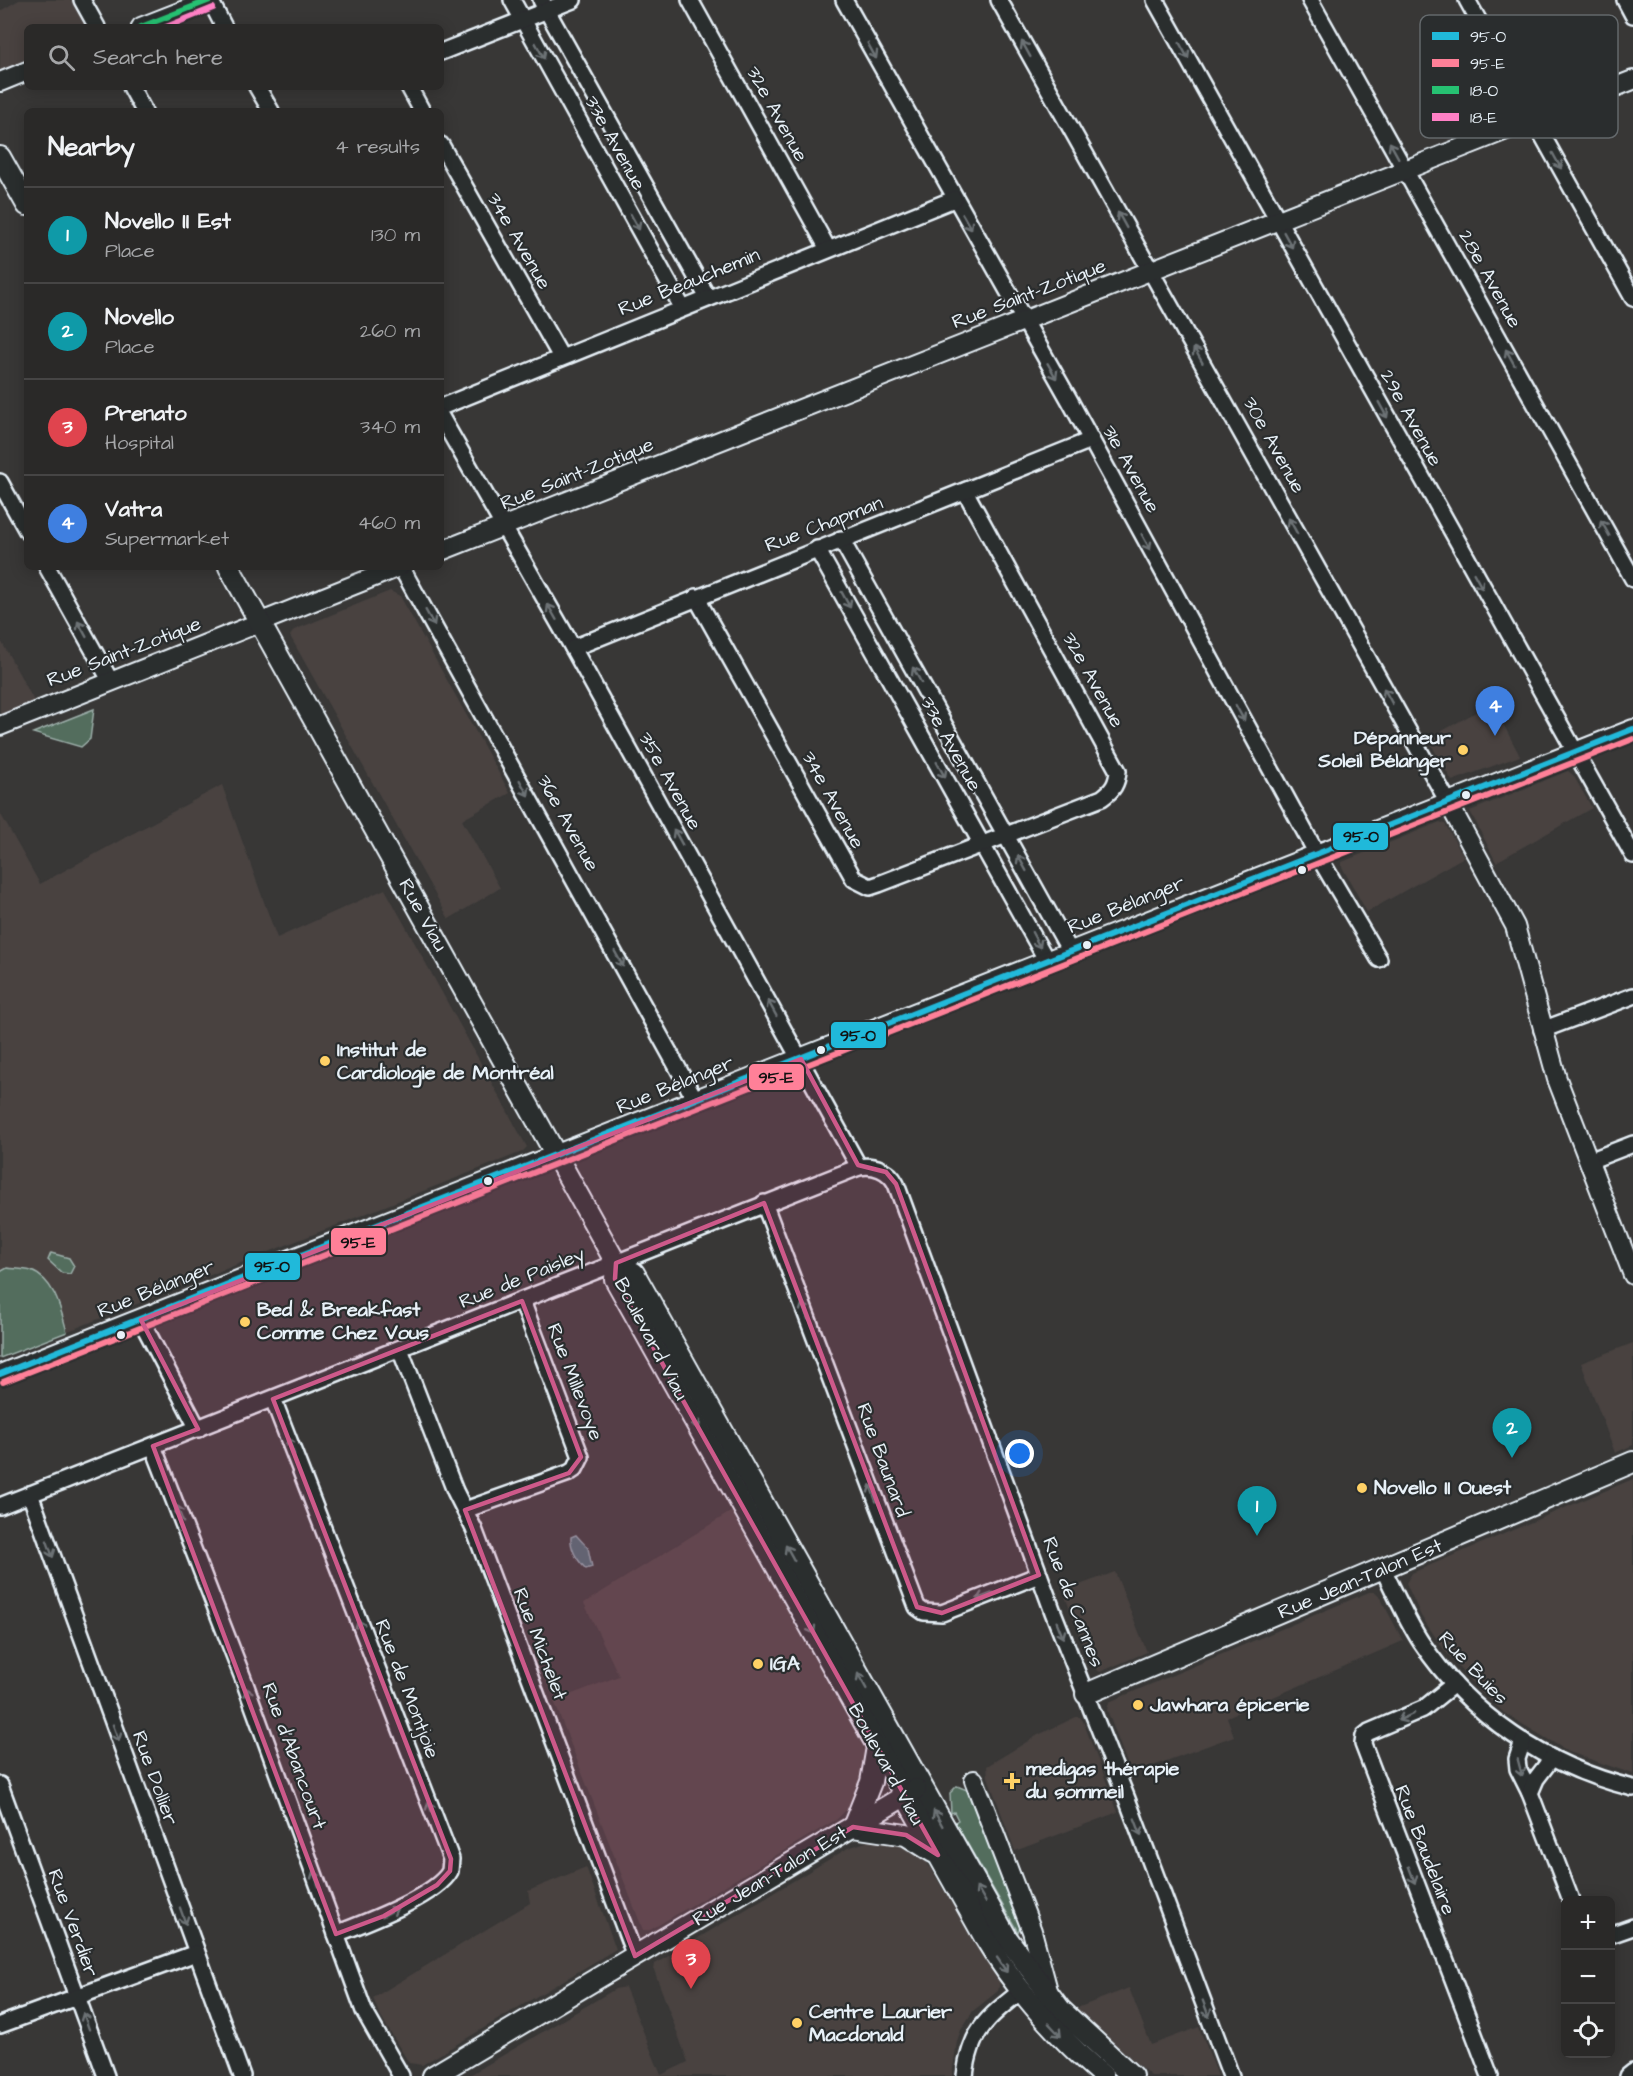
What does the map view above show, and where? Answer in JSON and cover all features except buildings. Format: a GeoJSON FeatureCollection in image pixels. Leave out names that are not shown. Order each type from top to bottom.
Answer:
{"type":"FeatureCollection","features":[{"type":"Feature","properties":{"kind":"main road"},"geometry":{"type":"LineString","coordinates":[[0,157],[24,201]]}},
{"type":"Feature","properties":{"kind":"main road","name":"Rue Viau"},"geometry":{"type":"LineString","coordinates":[[231,570],[616,1263]]}},
{"type":"Feature","properties":{"kind":"main road","name":"Boulevard Viau"},"geometry":{"type":"LineString","coordinates":[[1103,2076],[1058,2033],[1022,1991],[989,1945],[938,1856],[912,1791],[877,1747],[615,1279],[616,1263],[634,1273],[912,1791],[1007,1938],[1050,1996],[1079,2028],[1132,2076]]}},
{"type":"Feature","properties":{"kind":"main road","name":"Rue Jean-Talon Est"},"geometry":{"type":"LineString","coordinates":[[1086,1694],[1633,1462]]}},
{"type":"Feature","properties":{"kind":"main road"},"geometry":{"type":"LineString","coordinates":[[877,1747],[871,1782],[853,1827],[906,1835],[938,1856]]}},
{"type":"Feature","properties":{"kind":"main road","name":"Rue Jean-Talon Est"},"geometry":{"type":"LineString","coordinates":[[433,2076],[912,1791]]}},
{"type":"Feature","properties":{"kind":"street"},"geometry":{"type":"LineString","coordinates":[[82,0],[95,24]]}},
{"type":"Feature","properties":{"kind":"street"},"geometry":{"type":"LineString","coordinates":[[149,24],[210,0],[222,24]]}},
{"type":"Feature","properties":{"kind":"street","name":"33e Avenue"},"geometry":{"type":"LineString","coordinates":[[512,0],[682,307]]}},
{"type":"Feature","properties":{"kind":"street"},"geometry":{"type":"LineString","coordinates":[[444,51],[522,20],[544,6],[573,0]]}},
{"type":"Feature","properties":{"kind":"street","name":"32e Avenue"},"geometry":{"type":"LineString","coordinates":[[690,0],[828,249]]}},
{"type":"Feature","properties":{"kind":"street","name":"31e Avenue"},"geometry":{"type":"LineString","coordinates":[[844,0],[1091,441],[1317,854],[1379,959]]}},
{"type":"Feature","properties":{"kind":"street","name":"30e Avenue"},"geometry":{"type":"LineString","coordinates":[[999,0],[1509,913],[1525,956],[1542,1030],[1557,1079],[1633,1275]]}},
{"type":"Feature","properties":{"kind":"street","name":"29e Avenue"},"geometry":{"type":"LineString","coordinates":[[1155,0],[1633,855]]}},
{"type":"Feature","properties":{"kind":"street","name":"28e Avenue"},"geometry":{"type":"LineString","coordinates":[[1310,0],[1633,579]]}},
{"type":"Feature","properties":{"kind":"street"},"geometry":{"type":"LineString","coordinates":[[1467,0],[1475,15]]}},
{"type":"Feature","properties":{"kind":"street"},"geometry":{"type":"LineString","coordinates":[[1625,0],[1633,15]]}},
{"type":"Feature","properties":{"kind":"street","name":"33e Avenue"},"geometry":{"type":"LineString","coordinates":[[544,6],[708,298]]}},
{"type":"Feature","properties":{"kind":"street"},"geometry":{"type":"LineString","coordinates":[[0,82],[24,72]]}},
{"type":"Feature","properties":{"kind":"street","name":"Rue Saint-Zotique"},"geometry":{"type":"LineString","coordinates":[[1618,86],[1633,80]]}},
{"type":"Feature","properties":{"kind":"street"},"geometry":{"type":"LineString","coordinates":[[133,90],[142,108]]}},
{"type":"Feature","properties":{"kind":"street"},"geometry":{"type":"LineString","coordinates":[[259,90],[269,108]]}},
{"type":"Feature","properties":{"kind":"street"},"geometry":{"type":"LineString","coordinates":[[411,90],[420,108]]}},
{"type":"Feature","properties":{"kind":"street","name":"Rue Saint-Zotique"},"geometry":{"type":"LineString","coordinates":[[444,550],[1487,138]]}},
{"type":"Feature","properties":{"kind":"street"},"geometry":{"type":"LineString","coordinates":[[1543,138],[1633,298]]}},
{"type":"Feature","properties":{"kind":"street","name":"34e Avenue"},"geometry":{"type":"LineString","coordinates":[[444,150],[561,357]]}},
{"type":"Feature","properties":{"kind":"street","name":"Rue Beauchemin"},"geometry":{"type":"LineString","coordinates":[[444,406],[682,307],[954,199]]}},
{"type":"Feature","properties":{"kind":"street","name":"35e Avenue"},"geometry":{"type":"LineString","coordinates":[[444,422],[573,648],[859,1167]]}},
{"type":"Feature","properties":{"kind":"street","name":"Rue Chapman"},"geometry":{"type":"LineString","coordinates":[[573,648],[1091,441]]}},
{"type":"Feature","properties":{"kind":"street"},"geometry":{"type":"LineString","coordinates":[[0,482],[24,526]]}},
{"type":"Feature","properties":{"kind":"street","name":"32e Avenue"},"geometry":{"type":"LineString","coordinates":[[965,491],[1118,771],[1118,782],[1101,798],[1007,836]]}},
{"type":"Feature","properties":{"kind":"street","name":"33e Avenue"},"geometry":{"type":"LineString","coordinates":[[841,539],[1070,951]]}},
{"type":"Feature","properties":{"kind":"street","name":"33e Avenue"},"geometry":{"type":"LineString","coordinates":[[817,549],[1047,961]]}},
{"type":"Feature","properties":{"kind":"street"},"geometry":{"type":"LineString","coordinates":[[49,570],[110,680]]}},
{"type":"Feature","properties":{"kind":"street","name":"Rue Saint-Zotique"},"geometry":{"type":"LineString","coordinates":[[0,726],[110,680],[393,570]]}},
{"type":"Feature","properties":{"kind":"street","name":"36e Avenue"},"geometry":{"type":"LineString","coordinates":[[402,570],[696,1101]]}},
{"type":"Feature","properties":{"kind":"street","name":"34e Avenue"},"geometry":{"type":"LineString","coordinates":[[696,597],[854,879],[870,887],[1007,836]]}},
{"type":"Feature","properties":{"kind":"street","name":"Rue Bélanger"},"geometry":{"type":"LineString","coordinates":[[0,1374],[1633,729]]}},
{"type":"Feature","properties":{"kind":"street"},"geometry":{"type":"LineString","coordinates":[[1542,1030],[1633,996]]}},
{"type":"Feature","properties":{"kind":"street"},"geometry":{"type":"LineString","coordinates":[[1588,1161],[1633,1144]]}},
{"type":"Feature","properties":{"kind":"street","name":"Rue de Paisley"},"geometry":{"type":"LineString","coordinates":[[0,1506],[859,1167]]}},
{"type":"Feature","properties":{"kind":"street","name":"Rue de Cannes"},"geometry":{"type":"LineString","coordinates":[[859,1167],[880,1169],[894,1179],[1039,1575],[1231,2076]]}},
{"type":"Feature","properties":{"kind":"street","name":"Rue Baunard"},"geometry":{"type":"LineString","coordinates":[[764,1203],[917,1607],[932,1614],[942,1613],[1039,1575]]}},
{"type":"Feature","properties":{"kind":"street","name":"Rue Millevoye"},"geometry":{"type":"LineString","coordinates":[[465,1510],[569,1473],[575,1469],[581,1457],[522,1301]]}},
{"type":"Feature","properties":{"kind":"street"},"geometry":{"type":"LineString","coordinates":[[141,1320],[198,1429]]}},
{"type":"Feature","properties":{"kind":"street","name":"Rue Michelet"},"geometry":{"type":"LineString","coordinates":[[400,1349],[465,1510],[635,1956]]}},
{"type":"Feature","properties":{"kind":"street","name":"Rue de Montjoie"},"geometry":{"type":"LineString","coordinates":[[273,1399],[451,1865],[448,1876],[437,1885],[384,1916],[336,1934]]}},
{"type":"Feature","properties":{"kind":"street","name":"Rue d'Abancourt"},"geometry":{"type":"LineString","coordinates":[[153,1446],[243,1678],[367,2019],[401,2076]]}},
{"type":"Feature","properties":{"kind":"street","name":"Rue Dollier"},"geometry":{"type":"LineString","coordinates":[[30,1494],[242,2076]]}},
{"type":"Feature","properties":{"kind":"street","name":"Rue Buies"},"geometry":{"type":"LineString","coordinates":[[1383,1569],[1418,1638],[1455,1684],[1484,1714],[1523,1741],[1577,1771],[1633,1788]]}},
{"type":"Feature","properties":{"kind":"street","name":"Rue Baudelaire"},"geometry":{"type":"LineString","coordinates":[[1455,1684],[1423,1709],[1366,1734],[1363,1744],[1482,2061],[1490,2076]]}},
{"type":"Feature","properties":{"kind":"street"},"geometry":{"type":"LineString","coordinates":[[1523,1741],[1517,1764],[1569,1896]]}},
{"type":"Feature","properties":{"kind":"street"},"geometry":{"type":"LineString","coordinates":[[1530,1793],[1536,1779],[1552,1758]]}},
{"type":"Feature","properties":{"kind":"street","name":"Boulevard Viau"},"geometry":{"type":"LineString","coordinates":[[974,1780],[1032,1931],[1050,1996]]}},
{"type":"Feature","properties":{"kind":"street","name":"Rue Verdier"},"geometry":{"type":"LineString","coordinates":[[0,1785],[106,2076]]}},
{"type":"Feature","properties":{"kind":"street"},"geometry":{"type":"LineString","coordinates":[[1615,1934],[1633,1927]]}},
{"type":"Feature","properties":{"kind":"street"},"geometry":{"type":"LineString","coordinates":[[1007,1938],[1020,1945],[1029,1940],[1032,1931]]}},
{"type":"Feature","properties":{"kind":"street"},"geometry":{"type":"LineString","coordinates":[[0,2025],[196,1953]]}},
{"type":"Feature","properties":{"kind":"street"},"geometry":{"type":"LineString","coordinates":[[965,2076],[969,2050],[978,2030],[991,2015],[1022,1991]]}},
{"type":"Feature","properties":{"kind":"street"},"geometry":{"type":"LineString","coordinates":[[1628,2076],[1633,2072]]}},
{"type":"Feature","properties":{"kind":"highlighted area"},"geometry":{"type":"Polygon","coordinates":[[[801,1059],[858,1165],[886,1172],[896,1184],[1039,1575],[942,1613],[917,1607],[764,1203],[616,1263],[615,1279],[938,1855],[906,1835],[853,1827],[635,1956],[465,1510],[569,1473],[581,1457],[522,1301],[273,1399],[451,1859],[450,1871],[437,1885],[384,1916],[336,1934],[153,1446],[198,1429],[141,1320],[801,1059]]]}},
{"type":"Feature","properties":{"kind":"shaded area"},"geometry":{"type":"Polygon","coordinates":[[[19,0],[78,0],[90,24],[24,24],[24,76],[0,88],[0,11],[19,0]]]}},
{"type":"Feature","properties":{"kind":"shaded area"},"geometry":{"type":"Polygon","coordinates":[[[390,591],[400,596],[510,793],[462,820],[500,888],[449,919],[290,636],[294,630],[390,591]]]}},
{"type":"Feature","properties":{"kind":"shaded area"},"geometry":{"type":"Polygon","coordinates":[[[0,639],[39,710],[0,726],[0,639]]]}},
{"type":"Feature","properties":{"kind":"shaded area"},"geometry":{"type":"Polygon","coordinates":[[[1492,703],[1520,756],[1452,781],[1428,739],[1492,703]]]}},
{"type":"Feature","properties":{"kind":"shaded area"},"geometry":{"type":"Polygon","coordinates":[[[1568,771],[1573,775],[1592,808],[1496,862],[1470,811],[1568,771]]]}},
{"type":"Feature","properties":{"kind":"shaded area"},"geometry":{"type":"Polygon","coordinates":[[[222,785],[277,938],[385,889],[527,1147],[522,1152],[0,1358],[0,813],[40,884],[222,785]]]}},
{"type":"Feature","properties":{"kind":"shaded area"},"geometry":{"type":"Polygon","coordinates":[[[1440,822],[1445,824],[1464,857],[1367,912],[1342,867],[1342,862],[1440,822]]]}},
{"type":"Feature","properties":{"kind":"shaded area"},"geometry":{"type":"Polygon","coordinates":[[[1633,1343],[1633,1445],[1615,1453],[1581,1363],[1633,1343]]]}},
{"type":"Feature","properties":{"kind":"shaded area"},"geometry":{"type":"Polygon","coordinates":[[[1633,1479],[1633,1774],[1569,1752],[1504,1713],[1480,1691],[1445,1651],[1421,1616],[1406,1583],[1412,1573],[1633,1479]]]}},
{"type":"Feature","properties":{"kind":"shaded area"},"geometry":{"type":"Polygon","coordinates":[[[732,1511],[863,1746],[865,1755],[863,1778],[853,1803],[837,1819],[650,1930],[643,1930],[554,1701],[619,1676],[584,1603],[732,1511]]]}},
{"type":"Feature","properties":{"kind":"shaded area"},"geometry":{"type":"Polygon","coordinates":[[[1115,1572],[1147,1652],[1100,1672],[1091,1666],[1063,1591],[1115,1572]]]}},
{"type":"Feature","properties":{"kind":"shaded area"},"geometry":{"type":"Polygon","coordinates":[[[1369,1592],[1374,1592],[1380,1597],[1403,1641],[1227,1717],[1234,1736],[1131,1774],[1107,1710],[1109,1702],[1369,1592]]]}},
{"type":"Feature","properties":{"kind":"shaded area"},"geometry":{"type":"Polygon","coordinates":[[[1080,1717],[1083,1721],[1118,1812],[1015,1851],[988,1777],[987,1766],[1038,1735],[1080,1717]]]}},
{"type":"Feature","properties":{"kind":"shaded area"},"geometry":{"type":"Polygon","coordinates":[[[872,1840],[903,1844],[926,1861],[1000,1981],[998,1991],[973,2011],[961,2030],[957,2041],[952,2076],[468,2076],[615,1989],[625,1987],[661,2075],[688,2062],[654,1970],[655,1964],[848,1848],[872,1840]]]}},
{"type":"Feature","properties":{"kind":"shaded area"},"geometry":{"type":"Polygon","coordinates":[[[586,1867],[616,1949],[422,2065],[409,2063],[379,2014],[373,1998],[530,1903],[528,1891],[586,1867]]]}},
{"type":"Feature","properties":{"kind":"shaded area"},"geometry":{"type":"Polygon","coordinates":[[[1129,1988],[1151,2045],[1199,2027],[1218,2076],[1151,2076],[1078,2011],[1077,2008],[1129,1988]]]}},
{"type":"Feature","properties":{"kind":"green space"},"geometry":{"type":"Polygon","coordinates":[[[94,709],[90,739],[81,747],[33,733],[94,709]]]}},
{"type":"Feature","properties":{"kind":"green space"},"geometry":{"type":"Polygon","coordinates":[[[51,1253],[69,1258],[74,1266],[70,1274],[62,1273],[48,1260],[51,1253]]]}},
{"type":"Feature","properties":{"kind":"green space"},"geometry":{"type":"Polygon","coordinates":[[[7,1268],[31,1271],[46,1281],[56,1297],[67,1332],[0,1358],[0,1272],[7,1268]]]}},
{"type":"Feature","properties":{"kind":"green space"},"geometry":{"type":"Polygon","coordinates":[[[957,1786],[967,1790],[970,1797],[1020,1927],[1018,1932],[955,1822],[958,1820],[954,1812],[951,1813],[950,1793],[957,1786]]]}},
{"type":"Feature","properties":{"kind":"water"},"geometry":{"type":"Polygon","coordinates":[[[576,1535],[588,1548],[592,1567],[586,1569],[575,1554],[571,1537],[576,1535]]]}},
{"type":"Feature","properties":{"kind":"transit line","name":"18-O"},"geometry":{"type":"LineString","coordinates":[[149,24],[210,0]]}},
{"type":"Feature","properties":{"kind":"transit line","name":"18-E"},"geometry":{"type":"LineString","coordinates":[[173,24],[213,8]]}},
{"type":"Feature","properties":{"kind":"transit line","name":"95-O"},"geometry":{"type":"LineString","coordinates":[[0,1374],[1633,729]]}},
{"type":"Feature","properties":{"kind":"transit line","name":"95-E"},"geometry":{"type":"LineString","coordinates":[[3,1382],[1633,739]]}},
{"type":"Feature","properties":{"kind":"place","name":"Vatra"},"geometry":{"type":"Point","coordinates":[1495,736]}},
{"type":"Feature","properties":{"kind":"place","name":"Dépanneur Soleil Bélanger"},"geometry":{"type":"Point","coordinates":[1463,750]}},
{"type":"Feature","properties":{"kind":"place","name":"Institut de Cardiologie de Montréal"},"geometry":{"type":"Point","coordinates":[325,1061]}},
{"type":"Feature","properties":{"kind":"place","name":"Bed & Breakfast Comme Chez Vous"},"geometry":{"type":"Point","coordinates":[245,1322]}},
{"type":"Feature","properties":{"kind":"place","name":"Novello"},"geometry":{"type":"Point","coordinates":[1512,1458]}},
{"type":"Feature","properties":{"kind":"place","name":"Novello II Ouest"},"geometry":{"type":"Point","coordinates":[1362,1488]}},
{"type":"Feature","properties":{"kind":"place","name":"Novello II Est"},"geometry":{"type":"Point","coordinates":[1257,1536]}},
{"type":"Feature","properties":{"kind":"place","name":"IGA"},"geometry":{"type":"Point","coordinates":[758,1664]}},
{"type":"Feature","properties":{"kind":"place","name":"Jawhara épicerie"},"geometry":{"type":"Point","coordinates":[1138,1705]}},
{"type":"Feature","properties":{"kind":"place","name":"medigas thérapie du sommeil"},"geometry":{"type":"Point","coordinates":[1012,1781]}},
{"type":"Feature","properties":{"kind":"place","name":"Prenato"},"geometry":{"type":"Point","coordinates":[691,1989]}},
{"type":"Feature","properties":{"kind":"place","name":"Centre Laurier Macdonald"},"geometry":{"type":"Point","coordinates":[797,2023]}}]}
